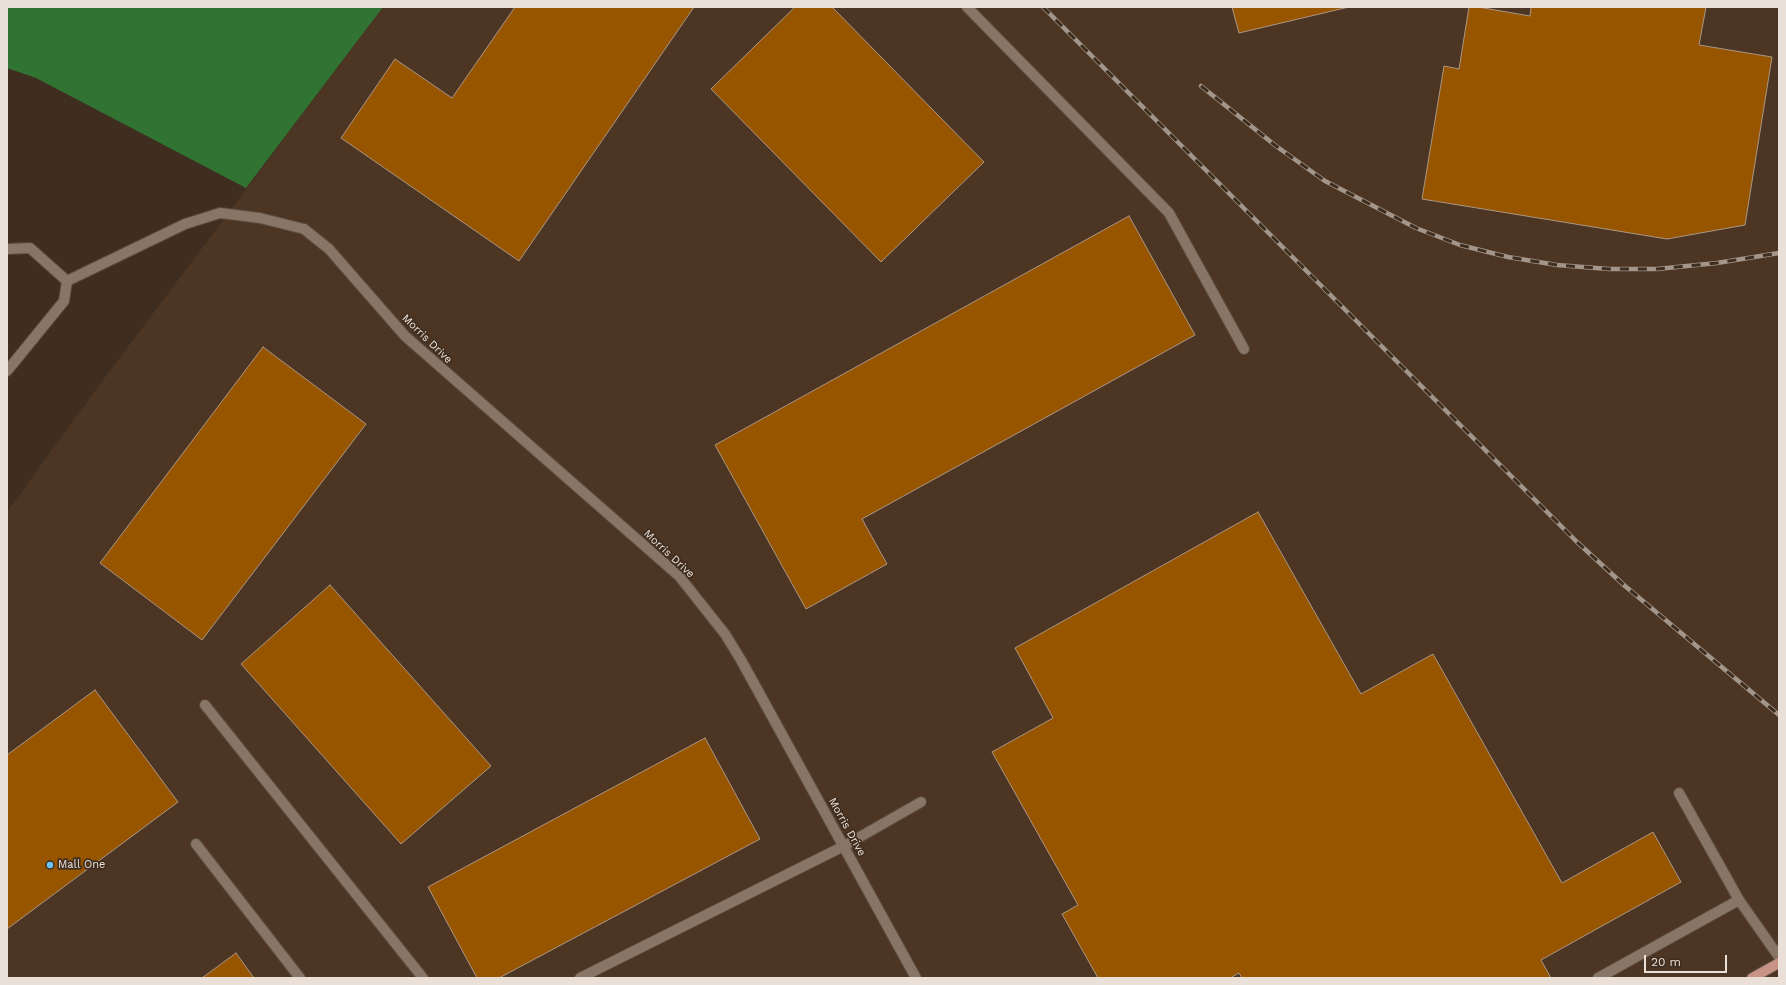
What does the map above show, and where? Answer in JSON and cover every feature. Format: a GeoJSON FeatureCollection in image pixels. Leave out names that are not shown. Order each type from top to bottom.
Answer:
{"type":"FeatureCollection","features":[{"type":"Feature","properties":{"kind":"main road"},"geometry":{"type":"LineString","coordinates":[[1752,978],[1779,963]]}},
{"type":"Feature","properties":{"kind":"street"},"geometry":{"type":"LineString","coordinates":[[967,7],[1169,214],[1244,349]]}},
{"type":"Feature","properties":{"kind":"street","name":"Morris Drive"},"geometry":{"type":"LineString","coordinates":[[67,281],[185,224],[220,213],[260,218],[304,229],[330,249],[405,336],[679,576],[725,634],[737,653],[916,978]]}},
{"type":"Feature","properties":{"kind":"street"},"geometry":{"type":"LineString","coordinates":[[7,250],[30,248],[67,281],[64,301],[7,371]]}},
{"type":"Feature","properties":{"kind":"street"},"geometry":{"type":"LineString","coordinates":[[204,705],[423,978]]}},
{"type":"Feature","properties":{"kind":"street"},"geometry":{"type":"LineString","coordinates":[[1679,793],[1739,900],[1779,957]]}},
{"type":"Feature","properties":{"kind":"street"},"geometry":{"type":"LineString","coordinates":[[580,978],[844,846],[921,802]]}},
{"type":"Feature","properties":{"kind":"street"},"geometry":{"type":"LineString","coordinates":[[196,844],[300,978]]}},
{"type":"Feature","properties":{"kind":"street"},"geometry":{"type":"LineString","coordinates":[[1598,978],[1739,900]]}},
{"type":"Feature","properties":{"kind":"shaded area"},"geometry":{"type":"Polygon","coordinates":[[[383,7],[1779,7],[1779,978],[7,978],[7,512],[97,388],[383,7]]]}},
{"type":"Feature","properties":{"kind":"green space"},"geometry":{"type":"Polygon","coordinates":[[[7,7],[383,7],[246,188],[36,78],[7,68],[7,7]]]}},
{"type":"Feature","properties":{"kind":"building"},"geometry":{"type":"Polygon","coordinates":[[[515,7],[694,7],[519,261],[341,138],[395,59],[452,98],[515,7]]]}},
{"type":"Feature","properties":{"kind":"building"},"geometry":{"type":"Polygon","coordinates":[[[795,7],[832,7],[984,162],[881,262],[711,89],[795,7]]]}},
{"type":"Feature","properties":{"kind":"building"},"geometry":{"type":"Polygon","coordinates":[[[1232,7],[1349,7],[1239,33],[1232,7]]]}},
{"type":"Feature","properties":{"kind":"building"},"geometry":{"type":"Polygon","coordinates":[[[1469,7],[1478,7],[1530,16],[1531,7],[1706,7],[1699,45],[1772,57],[1745,225],[1667,239],[1422,199],[1444,66],[1459,69],[1469,7]]]}},
{"type":"Feature","properties":{"kind":"building"},"geometry":{"type":"Polygon","coordinates":[[[1129,216],[1195,335],[862,519],[887,564],[806,609],[715,445],[1129,216]]]}},
{"type":"Feature","properties":{"kind":"building"},"geometry":{"type":"Polygon","coordinates":[[[263,347],[366,424],[202,640],[100,563],[263,347]]]}},
{"type":"Feature","properties":{"kind":"building"},"geometry":{"type":"Polygon","coordinates":[[[1258,512],[1361,694],[1433,654],[1562,883],[1653,832],[1681,882],[1541,960],[1551,978],[1242,978],[1239,973],[1230,978],[1098,978],[1062,914],[1078,905],[992,752],[1053,718],[1015,648],[1258,512]]]}},
{"type":"Feature","properties":{"kind":"building"},"geometry":{"type":"Polygon","coordinates":[[[330,585],[491,766],[401,844],[241,664],[330,585]]]}},
{"type":"Feature","properties":{"kind":"building","name":"Mall One"},"geometry":{"type":"Polygon","coordinates":[[[95,690],[178,802],[7,929],[7,755],[95,690]]]}},
{"type":"Feature","properties":{"kind":"building"},"geometry":{"type":"Polygon","coordinates":[[[705,738],[760,839],[499,978],[477,978],[428,887],[705,738]]]}},
{"type":"Feature","properties":{"kind":"building"},"geometry":{"type":"Polygon","coordinates":[[[236,953],[254,978],[202,978],[236,953]]]}},
{"type":"Feature","properties":{"kind":"railway"},"geometry":{"type":"LineString","coordinates":[[1043,7],[1577,542],[1625,586],[1779,715]]}},
{"type":"Feature","properties":{"kind":"railway"},"geometry":{"type":"LineString","coordinates":[[1201,86],[1276,146],[1325,181],[1416,228],[1460,245],[1508,257],[1557,265],[1609,269],[1657,269],[1717,263],[1779,253]]}},
{"type":"Feature","properties":{"kind":"place","name":"Mall One"},"geometry":{"type":"Point","coordinates":[50,865]}}]}
